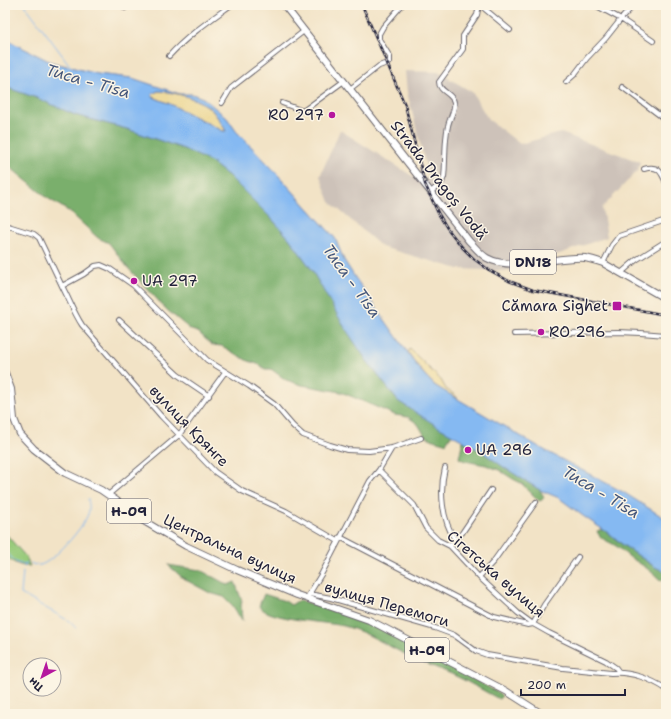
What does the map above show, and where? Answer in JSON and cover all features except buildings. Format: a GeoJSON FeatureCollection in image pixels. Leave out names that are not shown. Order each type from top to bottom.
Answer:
{"type":"FeatureCollection","features":[{"type":"Feature","properties":{"kind":"main road","name":"Strada Dragoș Vodă"},"geometry":{"type":"LineString","coordinates":[[284,5],[431,192],[476,248],[487,258],[506,263],[579,258],[592,259],[603,263],[666,299]]}},
{"type":"Feature","properties":{"kind":"main road","name":"Центральна вулиця"},"geometry":{"type":"LineString","coordinates":[[5,373],[13,399],[15,423],[20,434],[65,473],[108,495],[137,517],[186,546],[237,570],[308,596]]}},
{"type":"Feature","properties":{"kind":"main road","name":"Н-09"},"geometry":{"type":"LineString","coordinates":[[308,596],[369,620],[506,691],[542,714]]}},
{"type":"Feature","properties":{"kind":"street"},"geometry":{"type":"LineString","coordinates":[[125,8],[129,5]]}},
{"type":"Feature","properties":{"kind":"street"},"geometry":{"type":"LineString","coordinates":[[169,56],[193,33],[231,5]]}},
{"type":"Feature","properties":{"kind":"street"},"geometry":{"type":"LineString","coordinates":[[350,89],[379,66],[390,62],[391,59],[379,39],[379,34],[383,27],[402,5]]}},
{"type":"Feature","properties":{"kind":"street"},"geometry":{"type":"LineString","coordinates":[[431,192],[442,182],[444,177],[446,134],[454,108],[454,102],[451,97],[441,89],[439,82],[463,49],[464,36],[477,15],[479,5],[510,30]]}},
{"type":"Feature","properties":{"kind":"street"},"geometry":{"type":"LineString","coordinates":[[595,5],[621,19],[653,41]]}},
{"type":"Feature","properties":{"kind":"street"},"geometry":{"type":"LineString","coordinates":[[566,82],[574,75],[634,5]]}},
{"type":"Feature","properties":{"kind":"street"},"geometry":{"type":"LineString","coordinates":[[222,103],[231,88],[304,31]]}},
{"type":"Feature","properties":{"kind":"street"},"geometry":{"type":"LineString","coordinates":[[282,103],[303,111],[344,81]]}},
{"type":"Feature","properties":{"kind":"street"},"geometry":{"type":"LineString","coordinates":[[622,87],[666,120]]}},
{"type":"Feature","properties":{"kind":"street"},"geometry":{"type":"LineString","coordinates":[[644,169],[649,167],[662,171],[666,183]]}},
{"type":"Feature","properties":{"kind":"street"},"geometry":{"type":"LineString","coordinates":[[603,263],[612,245],[619,236],[666,220]]}},
{"type":"Feature","properties":{"kind":"street","name":"вулиця Крянге"},"geometry":{"type":"LineString","coordinates":[[5,225],[34,234],[39,238],[82,325],[179,435],[206,464],[224,480],[247,494],[384,560],[494,617],[528,625],[533,624]]}},
{"type":"Feature","properties":{"kind":"street"},"geometry":{"type":"LineString","coordinates":[[621,273],[636,260],[666,241]]}},
{"type":"Feature","properties":{"kind":"street"},"geometry":{"type":"LineString","coordinates":[[62,286],[95,266],[101,265],[110,269],[133,285],[207,360],[249,386],[274,404],[303,435],[347,450],[369,451],[392,448],[421,438]]}},
{"type":"Feature","properties":{"kind":"street"},"geometry":{"type":"LineString","coordinates":[[119,320],[178,375],[208,396]]}},
{"type":"Feature","properties":{"kind":"street"},"geometry":{"type":"LineString","coordinates":[[514,334],[618,332],[666,335]]}},
{"type":"Feature","properties":{"kind":"street"},"geometry":{"type":"LineString","coordinates":[[108,495],[179,435],[225,372]]}},
{"type":"Feature","properties":{"kind":"street"},"geometry":{"type":"LineString","coordinates":[[308,596],[322,573],[370,481],[379,470],[392,448]]}},
{"type":"Feature","properties":{"kind":"street"},"geometry":{"type":"LineString","coordinates":[[445,468],[442,480],[444,511],[455,540]]}},
{"type":"Feature","properties":{"kind":"street","name":"Сігетська вулиця"},"geometry":{"type":"LineString","coordinates":[[379,470],[414,505],[426,528],[438,540],[450,546],[479,577],[518,612],[533,624],[606,661],[619,672]]}},
{"type":"Feature","properties":{"kind":"street"},"geometry":{"type":"LineString","coordinates":[[450,546],[462,533],[491,490]]}},
{"type":"Feature","properties":{"kind":"street"},"geometry":{"type":"LineString","coordinates":[[479,577],[493,562],[536,502]]}},
{"type":"Feature","properties":{"kind":"street"},"geometry":{"type":"LineString","coordinates":[[533,624],[544,604],[578,557]]}},
{"type":"Feature","properties":{"kind":"street","name":"вулиця Перемоги"},"geometry":{"type":"LineString","coordinates":[[308,596],[331,598],[435,628],[454,635],[476,651],[486,655],[563,668],[611,673],[619,672]]}},
{"type":"Feature","properties":{"kind":"street"},"geometry":{"type":"LineString","coordinates":[[619,672],[649,679],[666,689]]}},
{"type":"Feature","properties":{"kind":"shaded area"},"geometry":{"type":"Polygon","coordinates":[[[405,71],[438,72],[472,92],[488,119],[520,144],[561,133],[640,162],[637,171],[602,208],[607,237],[511,271],[459,269],[382,247],[330,202],[320,176],[340,130],[417,179],[429,178],[407,92],[405,71]]]}},
{"type":"Feature","properties":{"kind":"green space"},"geometry":{"type":"Polygon","coordinates":[[[5,87],[37,98],[75,115],[127,129],[184,149],[211,162],[229,176],[289,238],[310,267],[367,361],[398,401],[452,434],[446,443],[436,441],[425,436],[418,424],[408,417],[395,415],[341,392],[302,385],[286,380],[271,369],[265,369],[222,346],[212,345],[198,332],[191,330],[167,310],[128,268],[109,243],[98,238],[70,212],[46,197],[5,163],[5,87]]]}},
{"type":"Feature","properties":{"kind":"green space"},"geometry":{"type":"Polygon","coordinates":[[[463,440],[540,490],[544,497],[542,500],[539,501],[521,483],[499,470],[459,458],[463,440]]]}},
{"type":"Feature","properties":{"kind":"green space"},"geometry":{"type":"Polygon","coordinates":[[[604,530],[655,567],[666,572],[666,577],[660,580],[618,547],[602,538],[597,531],[604,530]]]}},
{"type":"Feature","properties":{"kind":"green space"},"geometry":{"type":"Polygon","coordinates":[[[5,533],[26,557],[30,566],[23,566],[9,559],[4,548],[5,533]]]}},
{"type":"Feature","properties":{"kind":"green space"},"geometry":{"type":"Polygon","coordinates":[[[168,565],[200,570],[228,585],[235,582],[242,601],[242,621],[233,606],[224,597],[210,593],[184,579],[168,565]]]}},
{"type":"Feature","properties":{"kind":"green space"},"geometry":{"type":"Polygon","coordinates":[[[264,594],[285,601],[291,605],[299,600],[333,610],[373,625],[502,696],[499,699],[458,677],[411,657],[353,629],[344,626],[298,620],[265,611],[259,606],[264,594]]]}},
{"type":"Feature","properties":{"kind":"sand"},"geometry":{"type":"Polygon","coordinates":[[[158,91],[171,92],[201,102],[212,110],[226,131],[223,131],[153,97],[152,94],[158,91]]]}},
{"type":"Feature","properties":{"kind":"sand"},"geometry":{"type":"Polygon","coordinates":[[[410,349],[441,380],[446,389],[458,399],[442,391],[430,380],[408,352],[410,349]]]}},
{"type":"Feature","properties":{"kind":"water","name":"Тиса - Tisa"},"geometry":{"type":"Polygon","coordinates":[[[5,39],[51,62],[98,74],[132,78],[180,94],[192,94],[203,98],[227,118],[236,131],[335,238],[344,260],[356,279],[420,370],[434,385],[546,451],[623,492],[666,519],[666,572],[655,567],[623,545],[559,498],[540,490],[478,449],[440,428],[398,401],[367,361],[345,328],[310,267],[289,238],[229,176],[211,162],[184,149],[127,129],[75,115],[37,98],[5,87],[5,39]],[[158,91],[152,94],[153,97],[223,131],[226,131],[212,110],[201,102],[186,96],[158,91]]]}},
{"type":"Feature","properties":{"kind":"waterway","name":"Тиса - Tisa"},"geometry":{"type":"LineString","coordinates":[[25,5],[71,67]]}},
{"type":"Feature","properties":{"kind":"waterway"},"geometry":{"type":"LineString","coordinates":[[31,563],[34,565],[45,563],[67,544],[88,514],[88,499]]}},
{"type":"Feature","properties":{"kind":"waterway"},"geometry":{"type":"LineString","coordinates":[[5,551],[17,563],[26,565]]}},
{"type":"Feature","properties":{"kind":"waterway"},"geometry":{"type":"LineString","coordinates":[[24,567],[27,563]]}},
{"type":"Feature","properties":{"kind":"waterway"},"geometry":{"type":"LineString","coordinates":[[23,572],[21,594],[69,621],[76,628]]}},
{"type":"Feature","properties":{"kind":"railway"},"geometry":{"type":"LineString","coordinates":[[362,5],[405,105],[425,184],[438,213],[447,228],[462,247],[474,259],[489,270],[509,281],[533,290],[666,315]]}},
{"type":"Feature","properties":{"kind":"place","name":"RO 297"},"geometry":{"type":"Point","coordinates":[332,115]}},
{"type":"Feature","properties":{"kind":"place","name":"UA 297"},"geometry":{"type":"Point","coordinates":[134,281]}},
{"type":"Feature","properties":{"kind":"place","name":"Cămara Sighet"},"geometry":{"type":"Point","coordinates":[617,306]}},
{"type":"Feature","properties":{"kind":"place","name":"RO 296"},"geometry":{"type":"Point","coordinates":[541,332]}},
{"type":"Feature","properties":{"kind":"place","name":"UA 296"},"geometry":{"type":"Point","coordinates":[468,450]}}]}
